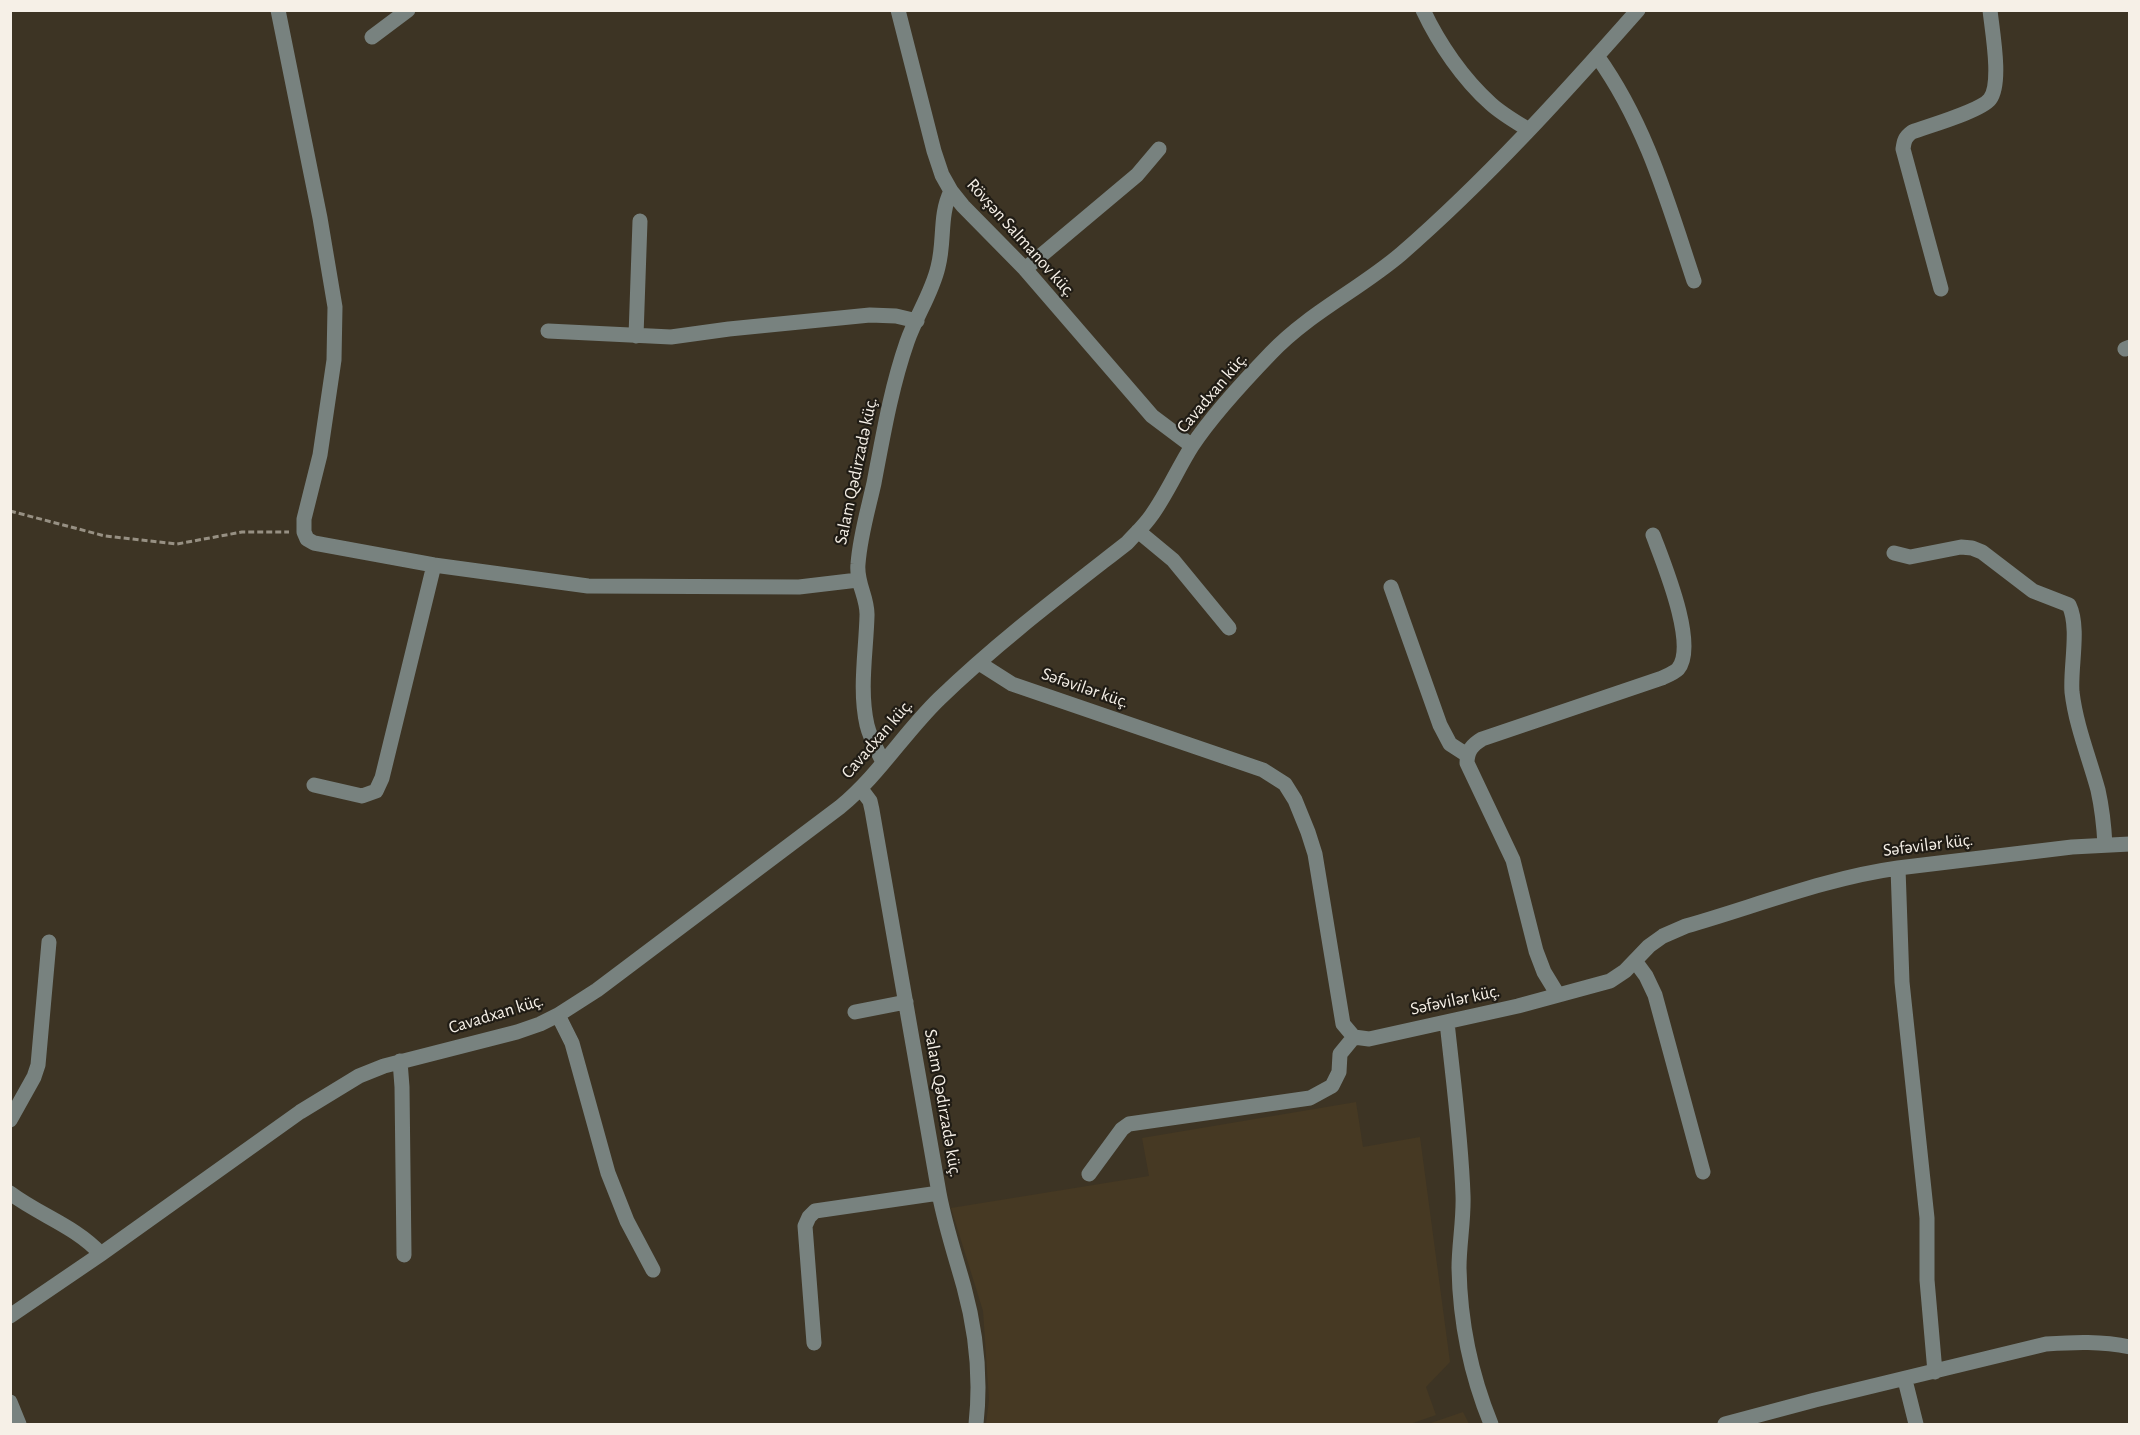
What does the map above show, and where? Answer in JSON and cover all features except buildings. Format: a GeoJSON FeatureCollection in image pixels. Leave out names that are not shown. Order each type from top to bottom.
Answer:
{"type":"FeatureCollection","features":[{"type":"Feature","properties":{"kind":"street"},"geometry":{"type":"LineString","coordinates":[[278,10],[322,229],[335,307],[334,360],[320,455],[304,519],[304,532],[308,538],[314,543],[434,565],[562,583],[618,588],[799,587],[858,580]]}},
{"type":"Feature","properties":{"kind":"street"},"geometry":{"type":"LineString","coordinates":[[372,37],[408,10]]}},
{"type":"Feature","properties":{"kind":"street","name":"Rövşən Salmanov küç."},"geometry":{"type":"LineString","coordinates":[[898,10],[934,151],[942,175],[951,191],[1025,268],[1152,416],[1192,446]]}},
{"type":"Feature","properties":{"kind":"street"},"geometry":{"type":"LineString","coordinates":[[1423,10],[1431,28],[1470,83],[1492,105],[1529,130]]}},
{"type":"Feature","properties":{"kind":"street","name":"Cavadxan küç."},"geometry":{"type":"LineString","coordinates":[[10,1316],[300,1112],[369,1071],[400,1061],[518,1032],[558,1015],[606,982],[840,807],[861,789],[915,724],[979,663],[1021,626],[1127,543],[1152,515],[1192,446],[1214,418],[1288,337],[1398,256],[1432,226],[1529,130],[1638,10]]}},
{"type":"Feature","properties":{"kind":"street"},"geometry":{"type":"LineString","coordinates":[[1941,289],[1903,149],[1904,141],[1906,135],[1912,132],[1981,107],[1990,99],[1994,89],[1995,72],[1990,10]]}},
{"type":"Feature","properties":{"kind":"street"},"geometry":{"type":"LineString","coordinates":[[1598,56],[1612,76],[1656,164],[1694,281]]}},
{"type":"Feature","properties":{"kind":"street"},"geometry":{"type":"LineString","coordinates":[[1025,268],[1137,175],[1159,149]]}},
{"type":"Feature","properties":{"kind":"street","name":"Salam Qədirzadə küç."},"geometry":{"type":"LineString","coordinates":[[883,762],[867,728],[864,709],[867,614],[865,598],[858,580],[860,542],[897,372],[938,267],[943,216],[951,191]]}},
{"type":"Feature","properties":{"kind":"street"},"geometry":{"type":"LineString","coordinates":[[636,336],[640,221]]}},
{"type":"Feature","properties":{"kind":"street"},"geometry":{"type":"LineString","coordinates":[[549,331],[671,337],[870,315],[896,316],[917,321]]}},
{"type":"Feature","properties":{"kind":"street"},"geometry":{"type":"LineString","coordinates":[[1138,531],[1173,560],[1229,628]]}},
{"type":"Feature","properties":{"kind":"street"},"geometry":{"type":"LineString","coordinates":[[1558,995],[1544,972],[1536,951],[1513,860],[1467,764],[1467,755],[1474,744],[1482,739],[1662,678],[1677,670],[1683,658],[1684,638],[1673,588],[1653,535]]}},
{"type":"Feature","properties":{"kind":"street"},"geometry":{"type":"LineString","coordinates":[[1894,553],[1910,557],[1961,547],[1972,548],[1983,552],[2033,591],[2069,605],[2073,624],[2074,707],[2098,791],[2104,821],[2105,844]]}},
{"type":"Feature","properties":{"kind":"street"},"geometry":{"type":"LineString","coordinates":[[314,785],[362,796],[376,791],[382,778],[434,565]]}},
{"type":"Feature","properties":{"kind":"street"},"geometry":{"type":"LineString","coordinates":[[1391,587],[1440,725],[1450,744],[1467,755]]}},
{"type":"Feature","properties":{"kind":"street","name":"Səfəvilər küç."},"geometry":{"type":"LineString","coordinates":[[979,663],[1012,684],[1263,770],[1285,784],[1295,800],[1315,854],[1343,1024],[1354,1037],[1369,1039],[1447,1022],[1610,981],[1625,971],[1649,946],[1663,936],[1686,926],[1875,871],[2105,844],[2130,844]]}},
{"type":"Feature","properties":{"kind":"street","name":"Salam Qədirzadə küç."},"geometry":{"type":"LineString","coordinates":[[861,789],[870,801],[872,810],[939,1193],[973,1327],[978,1386],[976,1425]]}},
{"type":"Feature","properties":{"kind":"street"},"geometry":{"type":"LineString","coordinates":[[1898,868],[1902,992],[1927,1218],[1926,1280],[1935,1372]]}},
{"type":"Feature","properties":{"kind":"street"},"geometry":{"type":"LineString","coordinates":[[10,1119],[34,1077],[38,1065],[49,942]]}},
{"type":"Feature","properties":{"kind":"street"},"geometry":{"type":"LineString","coordinates":[[1635,961],[1646,976],[1654,995],[1703,1172]]}},
{"type":"Feature","properties":{"kind":"street"},"geometry":{"type":"LineString","coordinates":[[855,1012],[906,1002]]}},
{"type":"Feature","properties":{"kind":"street"},"geometry":{"type":"LineString","coordinates":[[558,1015],[572,1043],[608,1173],[627,1221],[653,1270]]}},
{"type":"Feature","properties":{"kind":"street"},"geometry":{"type":"LineString","coordinates":[[1447,1022],[1462,1159],[1463,1202],[1459,1268],[1463,1320],[1471,1365],[1491,1425]]}},
{"type":"Feature","properties":{"kind":"street"},"geometry":{"type":"LineString","coordinates":[[1089,1174],[1122,1129],[1129,1124],[1310,1098],[1332,1086],[1339,1072],[1340,1054],[1354,1037]]}},
{"type":"Feature","properties":{"kind":"street"},"geometry":{"type":"LineString","coordinates":[[400,1061],[404,1255]]}},
{"type":"Feature","properties":{"kind":"street"},"geometry":{"type":"LineString","coordinates":[[10,1193],[75,1230],[101,1254]]}},
{"type":"Feature","properties":{"kind":"street"},"geometry":{"type":"LineString","coordinates":[[814,1343],[805,1226],[809,1217],[815,1211],[939,1193]]}},
{"type":"Feature","properties":{"kind":"street"},"geometry":{"type":"LineString","coordinates":[[1725,1425],[1815,1400],[2046,1344],[2080,1341],[2130,1347]]}},
{"type":"Feature","properties":{"kind":"street"},"geometry":{"type":"LineString","coordinates":[[1905,1380],[1916,1425]]}},
{"type":"Feature","properties":{"kind":"street"},"geometry":{"type":"LineString","coordinates":[[10,1402],[19,1425]]}},
{"type":"Feature","properties":{"kind":"path"},"geometry":{"type":"LineString","coordinates":[[10,511],[105,536],[177,544],[242,532],[304,532]]}},
{"type":"Feature","properties":{"kind":"shaded area"},"geometry":{"type":"Polygon","coordinates":[[[1356,1102],[1363,1147],[1420,1137],[1450,1362],[1426,1387],[1436,1415],[1410,1424],[986,1424],[989,1400],[983,1311],[951,1208],[1149,1176],[1142,1138],[1356,1102]]]}},
{"type":"Feature","properties":{"kind":"shaded area"},"geometry":{"type":"Polygon","coordinates":[[[1463,1412],[1469,1424],[1428,1424],[1463,1412]]]}}]}
